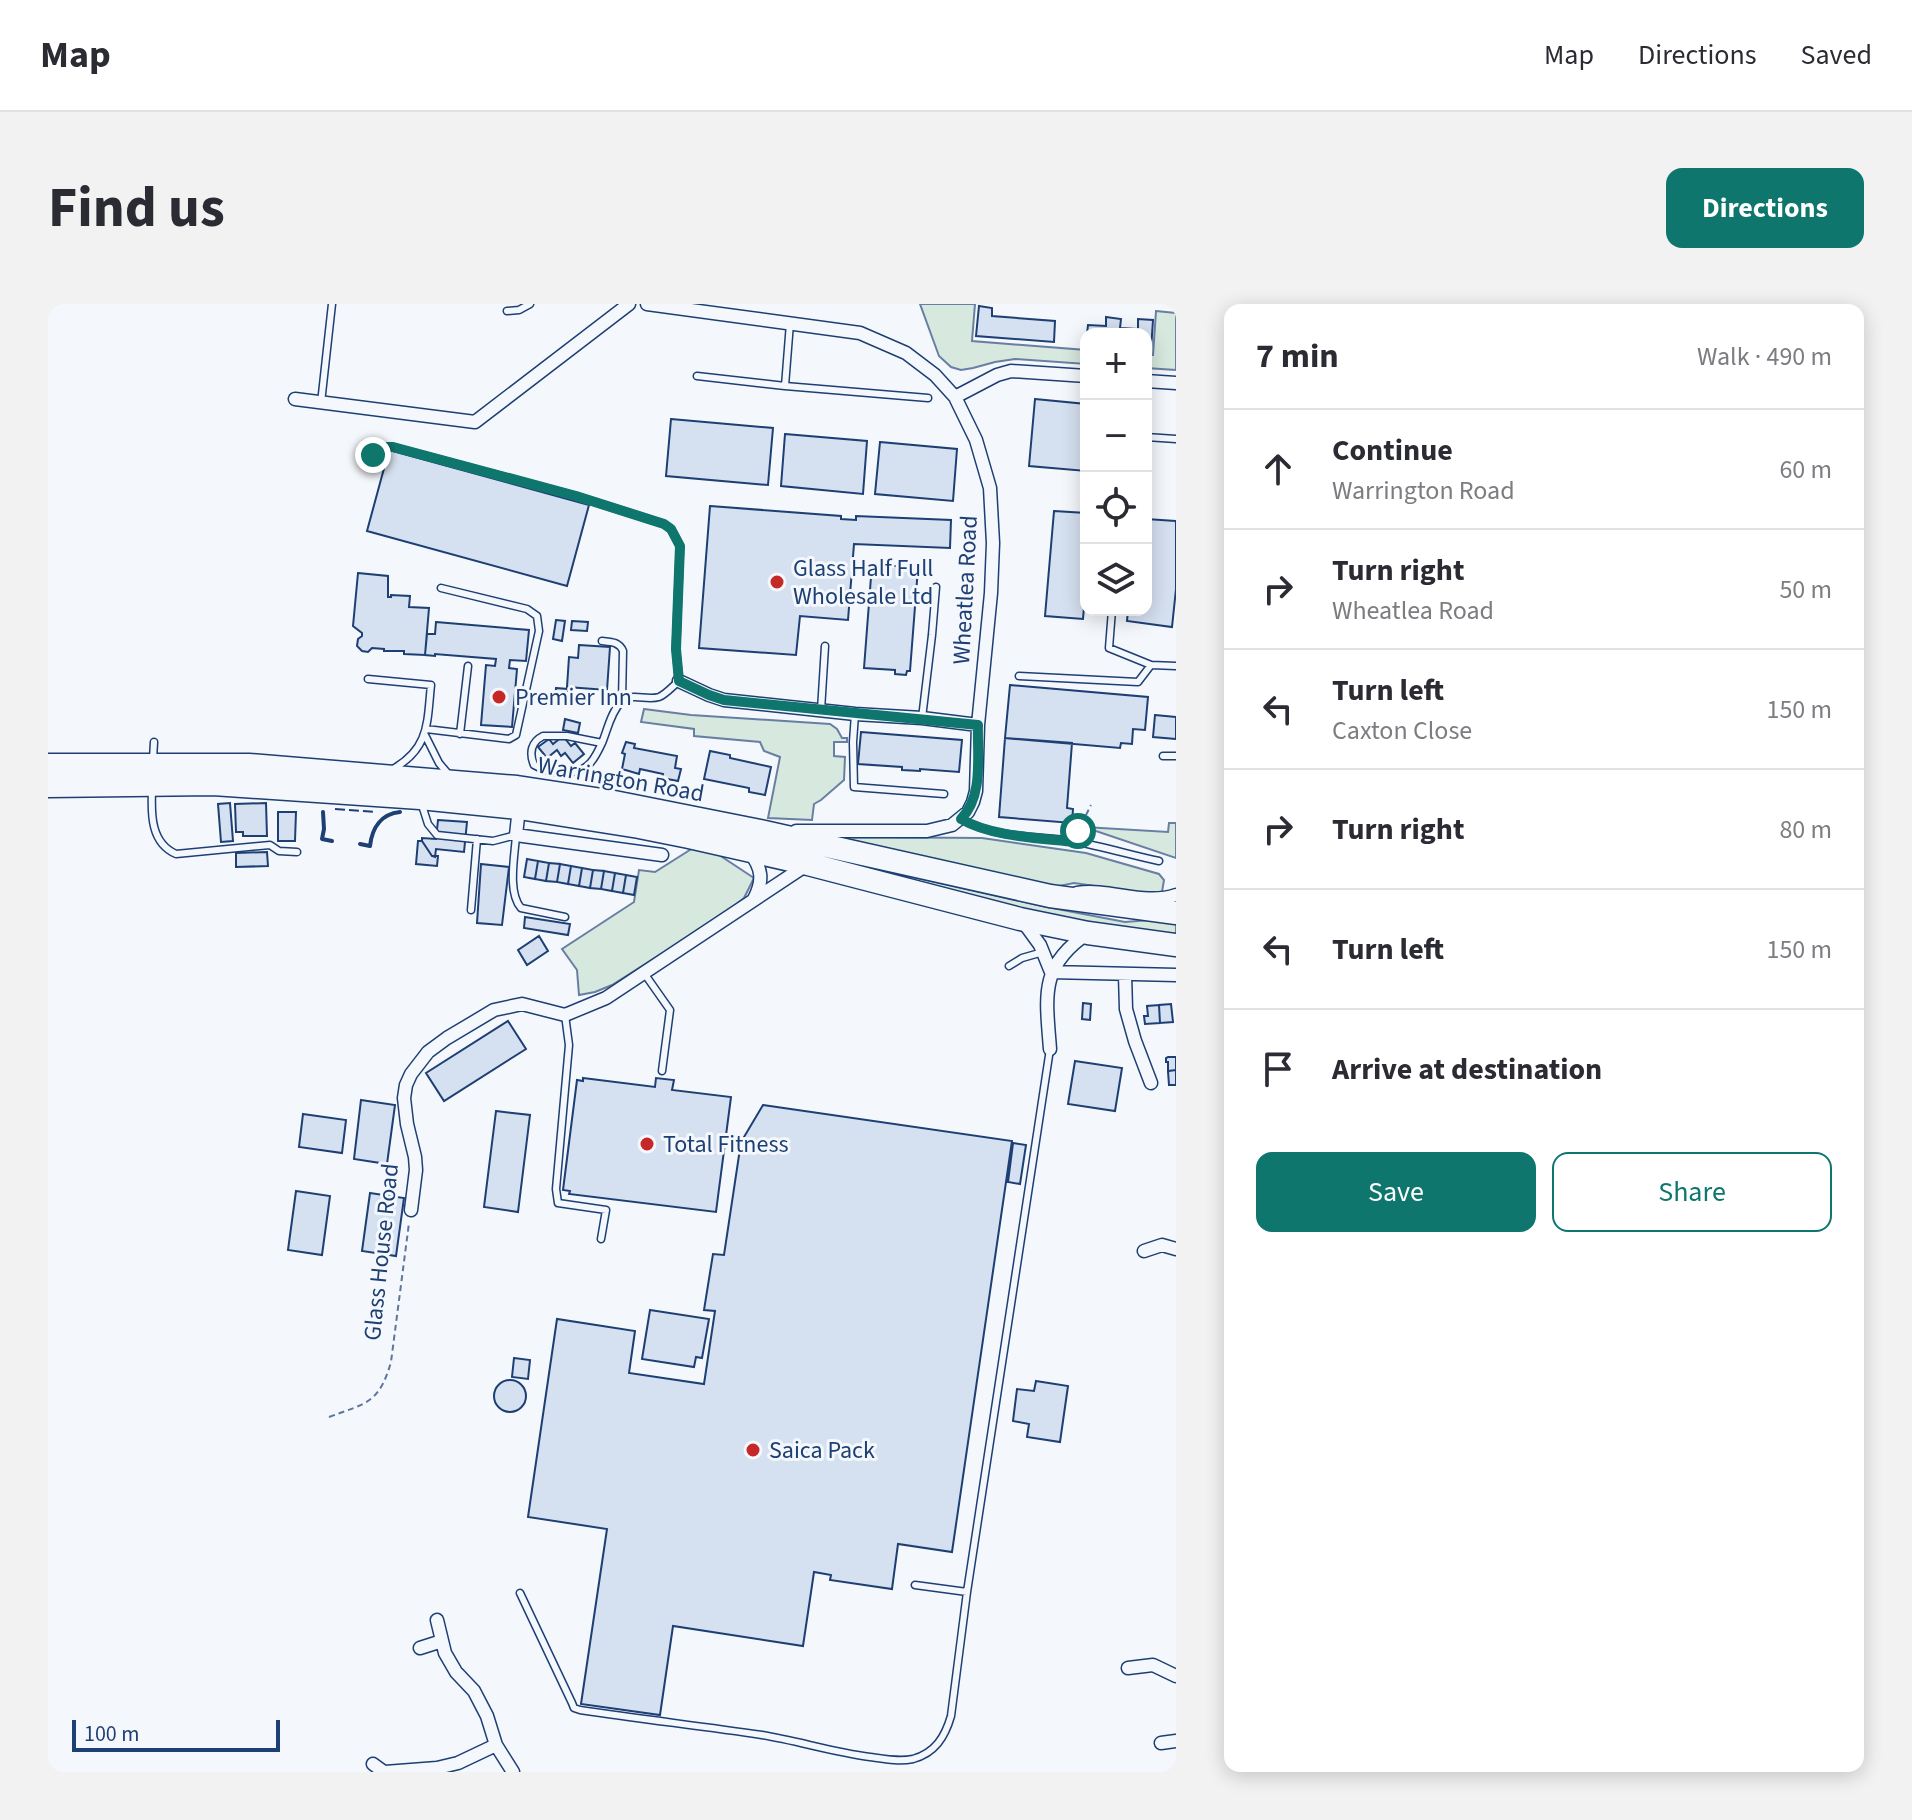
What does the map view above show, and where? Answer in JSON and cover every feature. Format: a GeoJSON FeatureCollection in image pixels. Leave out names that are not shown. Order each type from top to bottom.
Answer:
{"type":"FeatureCollection","features":[{"type":"Feature","properties":{"kind":"highway","name":"Warrington Road"},"geometry":{"type":"LineString","coordinates":[[48,786],[153,763],[213,784],[519,808],[754,841],[1050,896],[1176,913]]}},
{"type":"Feature","properties":{"kind":"highway","name":"Warrington Road"},"geometry":{"type":"LineString","coordinates":[[48,765],[249,765],[517,787],[609,801],[754,841],[808,864],[1020,919],[1088,933],[1170,943]]}},
{"type":"Feature","properties":{"kind":"street"},"geometry":{"type":"LineString","coordinates":[[295,399],[475,422],[629,304]]}},
{"type":"Feature","properties":{"kind":"street","name":"Wheatlea Road"},"geometry":{"type":"LineString","coordinates":[[647,304],[860,333],[906,353],[935,375],[955,397],[976,440],[990,488],[993,543],[978,725],[976,791],[968,812],[961,819]]}},
{"type":"Feature","properties":{"kind":"street"},"geometry":{"type":"LineString","coordinates":[[955,397],[1011,371],[1080,376]]}},
{"type":"Feature","properties":{"kind":"street"},"geometry":{"type":"LineString","coordinates":[[1152,381],[1176,383]]}},
{"type":"Feature","properties":{"kind":"street"},"geometry":{"type":"LineString","coordinates":[[679,681],[724,700],[978,725]]}},
{"type":"Feature","properties":{"kind":"street"},"geometry":{"type":"LineString","coordinates":[[519,808],[516,835],[662,855]]}},
{"type":"Feature","properties":{"kind":"street"},"geometry":{"type":"LineString","coordinates":[[752,902],[759,890],[761,872],[754,841],[927,831],[952,825],[961,819]]}},
{"type":"Feature","properties":{"kind":"street"},"geometry":{"type":"LineString","coordinates":[[645,868],[647,853]]}},
{"type":"Feature","properties":{"kind":"street"},"geometry":{"type":"LineString","coordinates":[[565,1015],[606,998],[808,864]]}},
{"type":"Feature","properties":{"kind":"street"},"geometry":{"type":"LineString","coordinates":[[1050,896],[1094,891],[1147,899],[1176,895]]}},
{"type":"Feature","properties":{"kind":"street"},"geometry":{"type":"LineString","coordinates":[[1020,919],[1032,932],[1051,972]]}},
{"type":"Feature","properties":{"kind":"street"},"geometry":{"type":"LineString","coordinates":[[1050,1049],[1047,998],[1051,972],[1066,950],[1088,933]]}},
{"type":"Feature","properties":{"kind":"street"},"geometry":{"type":"LineString","coordinates":[[1051,972],[1176,975]]}},
{"type":"Feature","properties":{"kind":"street"},"geometry":{"type":"LineString","coordinates":[[1125,975],[1126,1009],[1151,1083]]}},
{"type":"Feature","properties":{"kind":"street","name":"Glass House Road"},"geometry":{"type":"LineString","coordinates":[[411,1210],[416,1170],[404,1098],[406,1085],[419,1062],[447,1038],[494,1010],[522,1004],[565,1015]]}},
{"type":"Feature","properties":{"kind":"street"},"geometry":{"type":"LineString","coordinates":[[1144,1251],[1162,1245],[1176,1249]]}},
{"type":"Feature","properties":{"kind":"street"},"geometry":{"type":"LineString","coordinates":[[437,1620],[445,1653],[456,1672],[474,1691],[487,1716],[496,1745],[513,1772]]}},
{"type":"Feature","properties":{"kind":"street"},"geometry":{"type":"LineString","coordinates":[[420,1648],[442,1641]]}},
{"type":"Feature","properties":{"kind":"street"},"geometry":{"type":"LineString","coordinates":[[1128,1668],[1153,1665],[1176,1676]]}},
{"type":"Feature","properties":{"kind":"street"},"geometry":{"type":"LineString","coordinates":[[1161,1743],[1176,1741]]}},
{"type":"Feature","properties":{"kind":"street"},"geometry":{"type":"LineString","coordinates":[[373,1764],[385,1772],[417,1771],[458,1763],[496,1745]]}},
{"type":"Feature","properties":{"kind":"lane"},"geometry":{"type":"LineString","coordinates":[[321,403],[332,304]]}},
{"type":"Feature","properties":{"kind":"lane"},"geometry":{"type":"LineString","coordinates":[[507,311],[519,310],[530,304]]}},
{"type":"Feature","properties":{"kind":"lane"},"geometry":{"type":"LineString","coordinates":[[785,386],[790,323]]}},
{"type":"Feature","properties":{"kind":"lane"},"geometry":{"type":"LineString","coordinates":[[697,376],[928,398]]}},
{"type":"Feature","properties":{"kind":"lane"},"geometry":{"type":"LineString","coordinates":[[1152,437],[1176,439]]}},
{"type":"Feature","properties":{"kind":"lane"},"geometry":{"type":"LineString","coordinates":[[367,459],[382,449],[393,447],[576,496],[664,524],[671,529],[680,546],[676,649],[679,681],[660,697],[629,697],[622,701],[613,715],[602,743],[591,763],[585,768],[565,773],[542,769],[532,761],[533,745],[543,736],[567,736],[602,743]]}},
{"type":"Feature","properties":{"kind":"lane"},"geometry":{"type":"LineString","coordinates":[[922,718],[936,587]]}},
{"type":"Feature","properties":{"kind":"lane"},"geometry":{"type":"LineString","coordinates":[[426,732],[509,739],[516,735],[540,626],[537,616],[527,609],[441,588]]}},
{"type":"Feature","properties":{"kind":"lane"},"geometry":{"type":"LineString","coordinates":[[1112,616],[1109,648],[1151,665],[1176,666]]}},
{"type":"Feature","properties":{"kind":"lane"},"geometry":{"type":"LineString","coordinates":[[602,641],[616,642],[623,651],[622,701]]}},
{"type":"Feature","properties":{"kind":"lane"},"geometry":{"type":"LineString","coordinates":[[821,710],[825,646]]}},
{"type":"Feature","properties":{"kind":"lane"},"geometry":{"type":"LineString","coordinates":[[1019,676],[1138,682],[1151,665]]}},
{"type":"Feature","properties":{"kind":"lane"},"geometry":{"type":"LineString","coordinates":[[460,734],[468,666]]}},
{"type":"Feature","properties":{"kind":"lane"},"geometry":{"type":"LineString","coordinates":[[368,679],[431,685],[426,732],[439,763],[455,781]]}},
{"type":"Feature","properties":{"kind":"lane"},"geometry":{"type":"LineString","coordinates":[[855,714],[854,787],[944,794]]}},
{"type":"Feature","properties":{"kind":"lane"},"geometry":{"type":"LineString","coordinates":[[382,775],[405,761],[426,732]]}},
{"type":"Feature","properties":{"kind":"lane"},"geometry":{"type":"LineString","coordinates":[[1163,756],[1176,756]]}},
{"type":"Feature","properties":{"kind":"lane"},"geometry":{"type":"LineString","coordinates":[[153,763],[151,815],[158,840],[166,850],[176,854],[270,845],[279,851],[297,852]]}},
{"type":"Feature","properties":{"kind":"lane"},"geometry":{"type":"LineString","coordinates":[[420,798],[428,824],[437,835],[493,841],[516,835],[513,887],[517,904],[521,908],[565,917]]}},
{"type":"Feature","properties":{"kind":"lane"},"geometry":{"type":"LineString","coordinates":[[961,819],[987,829],[1075,842],[1159,861]]}},
{"type":"Feature","properties":{"kind":"lane"},"geometry":{"type":"LineString","coordinates":[[471,910],[477,839]]}},
{"type":"Feature","properties":{"kind":"lane"},"geometry":{"type":"LineString","coordinates":[[1009,966],[1022,958],[1043,952]]}},
{"type":"Feature","properties":{"kind":"lane"},"geometry":{"type":"LineString","coordinates":[[644,973],[670,1010],[662,1071]]}},
{"type":"Feature","properties":{"kind":"lane"},"geometry":{"type":"LineString","coordinates":[[565,1015],[569,1045],[556,1189],[558,1203],[606,1210],[601,1239]]}},
{"type":"Feature","properties":{"kind":"lane"},"geometry":{"type":"LineString","coordinates":[[520,1593],[574,1708],[765,1736],[840,1753],[904,1760],[935,1748],[951,1716],[1050,1049]]}},
{"type":"Feature","properties":{"kind":"lane"},"geometry":{"type":"LineString","coordinates":[[915,1585],[967,1592]]}},
{"type":"Feature","properties":{"kind":"path"},"geometry":{"type":"LineString","coordinates":[[1075,842],[1091,805]]}},
{"type":"Feature","properties":{"kind":"path","name":"Glass House Road"},"geometry":{"type":"LineString","coordinates":[[329,1417],[367,1403],[378,1394],[386,1381],[411,1210]]}},
{"type":"Feature","properties":{"kind":"shaded area"},"geometry":{"type":"Polygon","coordinates":[[[920,304],[975,304],[972,341],[1080,350],[1080,364],[1015,359],[961,370],[951,367],[939,356],[920,304]]]}},
{"type":"Feature","properties":{"kind":"shaded area"},"geometry":{"type":"Polygon","coordinates":[[[1156,311],[1176,313],[1176,370],[1152,368],[1156,311]]]}},
{"type":"Feature","properties":{"kind":"shaded area"},"geometry":{"type":"Polygon","coordinates":[[[644,709],[830,724],[842,738],[847,738],[847,742],[834,742],[834,756],[845,757],[844,780],[814,804],[812,820],[768,818],[780,757],[764,751],[760,742],[694,736],[694,729],[641,722],[644,709]]]}},
{"type":"Feature","properties":{"kind":"shaded area"},"geometry":{"type":"Polygon","coordinates":[[[1169,823],[1176,823],[1176,858],[1084,827],[1168,832],[1169,823]]]}},
{"type":"Feature","properties":{"kind":"shaded area"},"geometry":{"type":"Polygon","coordinates":[[[849,837],[982,838],[1086,853],[1159,874],[1164,880],[1162,892],[1150,894],[1074,883],[1049,888],[849,843],[849,837]]]}},
{"type":"Feature","properties":{"kind":"shaded area"},"geometry":{"type":"Polygon","coordinates":[[[781,847],[1047,907],[1125,922],[1150,920],[1176,924],[1176,933],[1169,936],[1096,930],[781,847]]]}},
{"type":"Feature","properties":{"kind":"shaded area"},"geometry":{"type":"Polygon","coordinates":[[[693,848],[716,853],[754,878],[744,898],[723,915],[612,985],[579,995],[577,970],[562,949],[634,902],[639,870],[655,872],[693,848]]]}},
{"type":"Feature","properties":{"kind":"building"},"geometry":{"type":"Polygon","coordinates":[[[979,306],[992,308],[992,316],[1055,321],[1054,342],[976,336],[979,306]]]}},
{"type":"Feature","properties":{"kind":"building"},"geometry":{"type":"Polygon","coordinates":[[[1106,317],[1121,319],[1120,328],[1088,328],[1088,325],[1106,326],[1106,317]]]}},
{"type":"Feature","properties":{"kind":"building"},"geometry":{"type":"Polygon","coordinates":[[[1138,319],[1153,320],[1152,335],[1152,328],[1138,328],[1138,319]]]}},
{"type":"Feature","properties":{"kind":"building"},"geometry":{"type":"Polygon","coordinates":[[[1035,399],[1080,403],[1080,470],[1029,466],[1035,399]]]}},
{"type":"Feature","properties":{"kind":"building"},"geometry":{"type":"Polygon","coordinates":[[[671,419],[773,428],[768,485],[666,476],[671,419]]]}},
{"type":"Feature","properties":{"kind":"building"},"geometry":{"type":"Polygon","coordinates":[[[785,434],[867,441],[863,494],[781,486],[785,434]]]}},
{"type":"Feature","properties":{"kind":"building"},"geometry":{"type":"Polygon","coordinates":[[[880,442],[957,449],[953,501],[875,494],[880,442]]]}},
{"type":"Feature","properties":{"kind":"building"},"geometry":{"type":"Polygon","coordinates":[[[389,450],[589,505],[567,586],[367,531],[389,450]]]}},
{"type":"Feature","properties":{"kind":"building","name":"Glass Half Full Wholesale Ltd"},"geometry":{"type":"Polygon","coordinates":[[[710,506],[841,516],[841,519],[856,520],[856,516],[951,520],[950,548],[854,544],[848,620],[800,616],[796,655],[699,648],[710,506]]]}},
{"type":"Feature","properties":{"kind":"building"},"geometry":{"type":"Polygon","coordinates":[[[1054,511],[1080,513],[1080,616],[1083,619],[1045,616],[1054,511]]]}},
{"type":"Feature","properties":{"kind":"building"},"geometry":{"type":"Polygon","coordinates":[[[1152,519],[1176,521],[1176,589],[1172,627],[1127,621],[1127,616],[1152,616],[1152,519]]]}},
{"type":"Feature","properties":{"kind":"building"},"geometry":{"type":"Polygon","coordinates":[[[872,564],[918,568],[910,671],[906,675],[895,674],[895,670],[864,668],[872,564]]]}},
{"type":"Feature","properties":{"kind":"building"},"geometry":{"type":"Polygon","coordinates":[[[358,573],[388,576],[388,597],[410,596],[409,607],[429,608],[425,655],[372,648],[368,652],[357,646],[362,636],[353,626],[358,573]]]}},
{"type":"Feature","properties":{"kind":"building"},"geometry":{"type":"Polygon","coordinates":[[[556,620],[565,621],[562,641],[553,639],[556,620]]]}},
{"type":"Feature","properties":{"kind":"building"},"geometry":{"type":"Polygon","coordinates":[[[572,621],[588,622],[587,631],[571,630],[572,621]]]}},
{"type":"Feature","properties":{"kind":"building","name":"Premier Inn"},"geometry":{"type":"Polygon","coordinates":[[[436,622],[529,630],[526,661],[510,660],[509,668],[517,669],[512,727],[481,725],[486,665],[495,666],[496,659],[425,655],[427,634],[435,634],[436,622]]]}},
{"type":"Feature","properties":{"kind":"building"},"geometry":{"type":"Polygon","coordinates":[[[579,645],[610,647],[607,690],[567,687],[569,657],[578,658],[579,645]]]}},
{"type":"Feature","properties":{"kind":"building"},"geometry":{"type":"Polygon","coordinates":[[[1010,685],[1148,697],[1145,730],[1133,729],[1132,744],[1121,743],[1120,748],[1005,738],[1010,685]]]}},
{"type":"Feature","properties":{"kind":"building"},"geometry":{"type":"Polygon","coordinates":[[[556,688],[568,689],[567,701],[555,700],[556,688]]]}},
{"type":"Feature","properties":{"kind":"building"},"geometry":{"type":"Polygon","coordinates":[[[1155,715],[1176,717],[1176,739],[1153,737],[1155,715]]]}},
{"type":"Feature","properties":{"kind":"building"},"geometry":{"type":"Polygon","coordinates":[[[565,719],[580,723],[578,733],[563,730],[565,719]]]}},
{"type":"Feature","properties":{"kind":"building"},"geometry":{"type":"Polygon","coordinates":[[[861,732],[962,740],[959,772],[902,770],[902,767],[858,764],[861,732]]]}},
{"type":"Feature","properties":{"kind":"building"},"geometry":{"type":"Polygon","coordinates":[[[563,736],[571,746],[575,743],[584,754],[573,763],[565,753],[561,756],[557,750],[547,758],[538,747],[549,739],[553,744],[563,736]]]}},
{"type":"Feature","properties":{"kind":"building"},"geometry":{"type":"Polygon","coordinates":[[[1005,738],[1072,743],[1067,808],[1073,809],[1072,823],[999,817],[1005,738]]]}},
{"type":"Feature","properties":{"kind":"building"},"geometry":{"type":"Polygon","coordinates":[[[626,742],[635,744],[634,748],[677,756],[675,768],[681,769],[678,781],[640,769],[639,774],[622,769],[626,742]]]}},
{"type":"Feature","properties":{"kind":"building"},"geometry":{"type":"Polygon","coordinates":[[[710,751],[771,767],[765,795],[749,792],[749,788],[704,779],[710,751]]]}},
{"type":"Feature","properties":{"kind":"building"},"geometry":{"type":"Polygon","coordinates":[[[230,803],[233,841],[221,842],[218,804],[230,803]]]}},
{"type":"Feature","properties":{"kind":"building"},"geometry":{"type":"Polygon","coordinates":[[[266,803],[267,836],[243,836],[243,832],[236,832],[235,804],[266,803]]]}},
{"type":"Feature","properties":{"kind":"building"},"geometry":{"type":"Polygon","coordinates":[[[278,812],[296,812],[295,841],[278,841],[278,812]]]}},
{"type":"Feature","properties":{"kind":"building"},"geometry":{"type":"Polygon","coordinates":[[[438,820],[467,822],[464,852],[436,849],[435,857],[432,856],[422,838],[436,839],[438,820]]]}},
{"type":"Feature","properties":{"kind":"building"},"geometry":{"type":"Polygon","coordinates":[[[418,841],[422,841],[432,856],[438,856],[437,866],[416,864],[418,841]]]}},
{"type":"Feature","properties":{"kind":"building"},"geometry":{"type":"Polygon","coordinates":[[[267,852],[268,866],[236,867],[236,853],[267,852]]]}},
{"type":"Feature","properties":{"kind":"building"},"geometry":{"type":"Polygon","coordinates":[[[527,859],[538,861],[535,879],[524,877],[527,859]]]}},
{"type":"Feature","properties":{"kind":"building"},"geometry":{"type":"Polygon","coordinates":[[[538,861],[549,863],[546,881],[535,879],[538,861]]]}},
{"type":"Feature","properties":{"kind":"building"},"geometry":{"type":"Polygon","coordinates":[[[549,863],[560,864],[557,882],[546,881],[549,863]]]}},
{"type":"Feature","properties":{"kind":"building"},"geometry":{"type":"Polygon","coordinates":[[[481,864],[509,867],[502,925],[477,923],[481,864]]]}},
{"type":"Feature","properties":{"kind":"building"},"geometry":{"type":"Polygon","coordinates":[[[560,864],[571,866],[568,884],[557,882],[560,864]]]}},
{"type":"Feature","properties":{"kind":"building"},"geometry":{"type":"Polygon","coordinates":[[[571,866],[582,868],[579,886],[568,884],[571,866]]]}},
{"type":"Feature","properties":{"kind":"building"},"geometry":{"type":"Polygon","coordinates":[[[582,868],[593,870],[590,888],[579,886],[582,868]]]}},
{"type":"Feature","properties":{"kind":"building"},"geometry":{"type":"Polygon","coordinates":[[[593,870],[604,871],[601,889],[590,888],[593,870]]]}},
{"type":"Feature","properties":{"kind":"building"},"geometry":{"type":"Polygon","coordinates":[[[604,871],[615,873],[612,891],[601,889],[604,871]]]}},
{"type":"Feature","properties":{"kind":"building"},"geometry":{"type":"Polygon","coordinates":[[[615,873],[626,875],[623,893],[612,891],[615,873]]]}},
{"type":"Feature","properties":{"kind":"building"},"geometry":{"type":"Polygon","coordinates":[[[626,875],[637,877],[634,895],[623,893],[626,875]]]}},
{"type":"Feature","properties":{"kind":"building"},"geometry":{"type":"Polygon","coordinates":[[[525,917],[570,924],[568,935],[524,928],[525,917]]]}},
{"type":"Feature","properties":{"kind":"building"},"geometry":{"type":"Polygon","coordinates":[[[539,936],[548,951],[527,965],[518,950],[539,936]]]}},
{"type":"Feature","properties":{"kind":"building"},"geometry":{"type":"Polygon","coordinates":[[[1083,1003],[1091,1004],[1090,1020],[1082,1019],[1083,1003]]]}},
{"type":"Feature","properties":{"kind":"building"},"geometry":{"type":"Polygon","coordinates":[[[1171,1004],[1173,1022],[1160,1023],[1159,1005],[1171,1004]]]}},
{"type":"Feature","properties":{"kind":"building"},"geometry":{"type":"Polygon","coordinates":[[[1159,1005],[1160,1023],[1145,1024],[1147,1006],[1159,1005]]]}},
{"type":"Feature","properties":{"kind":"building"},"geometry":{"type":"Polygon","coordinates":[[[508,1021],[526,1049],[444,1101],[426,1073],[508,1021]]]}},
{"type":"Feature","properties":{"kind":"building"},"geometry":{"type":"Polygon","coordinates":[[[1168,1057],[1176,1057],[1176,1070],[1168,1071],[1168,1057]]]}},
{"type":"Feature","properties":{"kind":"building"},"geometry":{"type":"Polygon","coordinates":[[[1075,1061],[1122,1068],[1115,1111],[1068,1104],[1075,1061]]]}},
{"type":"Feature","properties":{"kind":"building"},"geometry":{"type":"Polygon","coordinates":[[[1176,1070],[1176,1085],[1169,1085],[1168,1071],[1176,1070]]]}},
{"type":"Feature","properties":{"kind":"building","name":"Total Fitness"},"geometry":{"type":"Polygon","coordinates":[[[583,1078],[655,1087],[656,1078],[674,1080],[672,1090],[731,1097],[716,1212],[569,1194],[570,1191],[563,1190],[577,1080],[583,1081],[583,1078]]]}},
{"type":"Feature","properties":{"kind":"building"},"geometry":{"type":"Polygon","coordinates":[[[361,1100],[395,1105],[387,1164],[354,1159],[361,1100]]]}},
{"type":"Feature","properties":{"kind":"building","name":"Saica Pack"},"geometry":{"type":"Polygon","coordinates":[[[763,1105],[1012,1141],[952,1552],[898,1544],[892,1589],[830,1580],[831,1575],[814,1572],[803,1646],[673,1626],[660,1715],[581,1704],[607,1529],[528,1517],[557,1319],[635,1331],[629,1373],[704,1384],[715,1311],[704,1310],[713,1254],[724,1255],[741,1142],[763,1105]]]}},
{"type":"Feature","properties":{"kind":"building"},"geometry":{"type":"Polygon","coordinates":[[[496,1111],[530,1115],[518,1212],[484,1207],[496,1111]]]}},
{"type":"Feature","properties":{"kind":"building"},"geometry":{"type":"Polygon","coordinates":[[[303,1114],[346,1120],[342,1153],[299,1147],[303,1114]]]}},
{"type":"Feature","properties":{"kind":"building"},"geometry":{"type":"Polygon","coordinates":[[[1013,1143],[1026,1145],[1020,1184],[1008,1182],[1013,1143]]]}},
{"type":"Feature","properties":{"kind":"building"},"geometry":{"type":"Polygon","coordinates":[[[296,1191],[330,1196],[322,1255],[288,1250],[296,1191]]]}},
{"type":"Feature","properties":{"kind":"building"},"geometry":{"type":"Polygon","coordinates":[[[370,1193],[404,1198],[396,1256],[362,1251],[370,1193]]]}},
{"type":"Feature","properties":{"kind":"building"},"geometry":{"type":"Polygon","coordinates":[[[650,1310],[709,1319],[702,1358],[696,1357],[694,1367],[642,1359],[650,1310]]]}},
{"type":"Feature","properties":{"kind":"building"},"geometry":{"type":"Polygon","coordinates":[[[514,1358],[530,1360],[528,1379],[512,1377],[514,1358]]]}},
{"type":"Feature","properties":{"kind":"building"},"geometry":{"type":"Polygon","coordinates":[[[510,1380],[521,1385],[526,1396],[521,1407],[510,1412],[499,1407],[494,1396],[499,1385],[510,1380]]]}},
{"type":"Feature","properties":{"kind":"building"},"geometry":{"type":"Polygon","coordinates":[[[1036,1381],[1068,1386],[1060,1442],[1027,1437],[1029,1424],[1013,1421],[1017,1389],[1034,1391],[1036,1381]]]}},
{"type":"Feature","properties":{"kind":"fence"},"geometry":{"type":"LineString","coordinates":[[335,809],[375,812]]}},
{"type":"Feature","properties":{"kind":"wall"},"geometry":{"type":"LineString","coordinates":[[323,812],[322,839],[332,841]]}},
{"type":"Feature","properties":{"kind":"wall"},"geometry":{"type":"LineString","coordinates":[[360,844],[370,846],[379,823],[400,812]]}},
{"type":"Feature","properties":{"kind":"place","name":"Glass Half Full Wholesale Ltd"},"geometry":{"type":"Point","coordinates":[777,582]}},
{"type":"Feature","properties":{"kind":"place","name":"Premier Inn"},"geometry":{"type":"Point","coordinates":[499,697]}},
{"type":"Feature","properties":{"kind":"place","name":"Total Fitness"},"geometry":{"type":"Point","coordinates":[647,1144]}},
{"type":"Feature","properties":{"kind":"place","name":"Saica Pack"},"geometry":{"type":"Point","coordinates":[753,1450]}},
{"type":"Feature","properties":{"kind":"route"},"geometry":{"type":"LineString","coordinates":[[373,455],[385,447],[393,447],[576,496],[664,524],[671,529],[680,546],[676,649],[679,681],[724,700],[978,725],[976,791],[968,812],[961,819],[987,829],[1075,842],[1078,831]]}}]}
